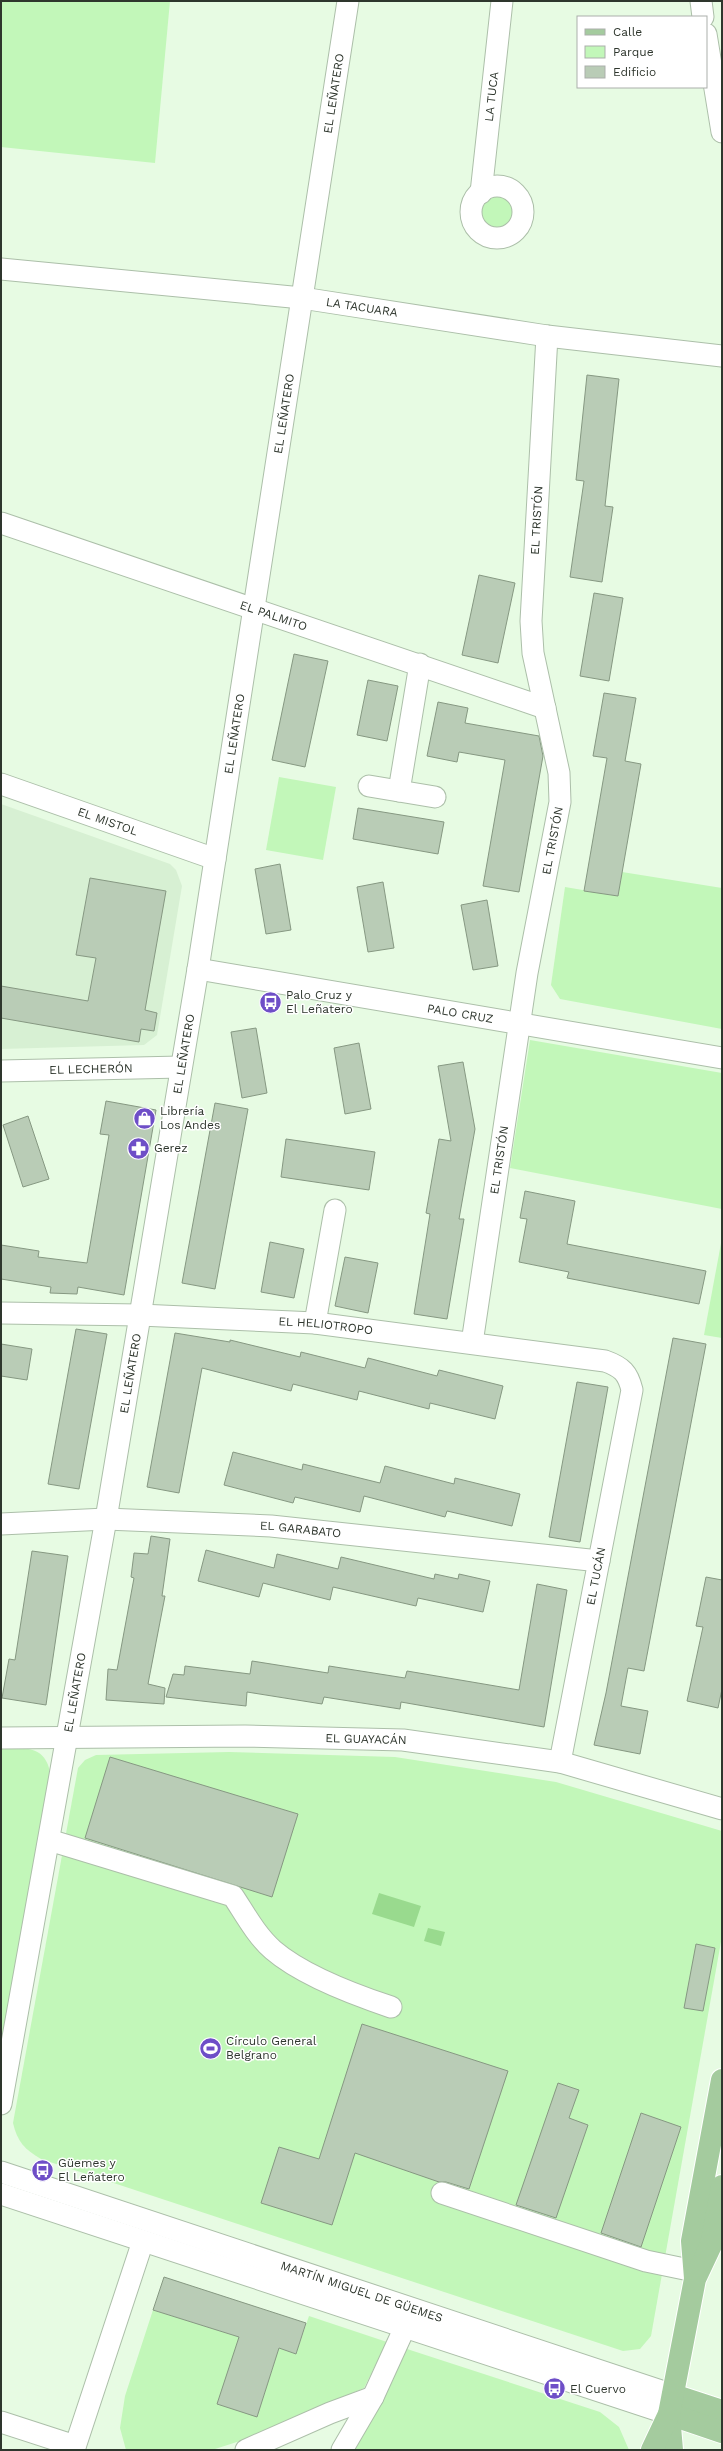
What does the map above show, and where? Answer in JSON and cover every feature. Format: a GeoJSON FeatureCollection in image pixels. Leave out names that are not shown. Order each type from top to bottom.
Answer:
{"type":"FeatureCollection","features":[{"type":"Feature","properties":{"kind":"main road"},"geometry":{"type":"LineString","coordinates":[[672,2450],[671,2405],[694,2275],[692,2241],[722,2080]]}},
{"type":"Feature","properties":{"kind":"main road"},"geometry":{"type":"LineString","coordinates":[[694,2275],[711,2246],[722,2186]]}},
{"type":"Feature","properties":{"kind":"main road"},"geometry":{"type":"LineString","coordinates":[[652,2450],[671,2405]]}},
{"type":"Feature","properties":{"kind":"main road","name":"MARTÍN MIGUEL DE GÜEMES"},"geometry":{"type":"LineString","coordinates":[[671,2405],[722,2411]]}},
{"type":"Feature","properties":{"kind":"main road","name":"MARTÍN MIGUEL DE GÜEMES"},"geometry":{"type":"LineString","coordinates":[[671,2405],[722,2432]]}},
{"type":"Feature","properties":{"kind":"street","name":"EL LEÑATERO"},"geometry":{"type":"LineString","coordinates":[[1,2104],[106,1519],[198,969],[255,609],[348,1]]}},
{"type":"Feature","properties":{"kind":"street","name":"LA TUCA"},"geometry":{"type":"LineString","coordinates":[[481,193],[502,1]]}},
{"type":"Feature","properties":{"kind":"street"},"geometry":{"type":"LineString","coordinates":[[700,1],[703,16]]}},
{"type":"Feature","properties":{"kind":"street"},"geometry":{"type":"LineString","coordinates":[[707,40],[722,132]]}},
{"type":"Feature","properties":{"kind":"street","name":"LA TACUARA"},"geometry":{"type":"LineString","coordinates":[[1,269],[302,298],[547,336],[722,356]]}},
{"type":"Feature","properties":{"kind":"street","name":"EL TRISTÓN"},"geometry":{"type":"LineString","coordinates":[[472,1343],[519,1023],[560,802],[559,773],[533,653],[531,621],[547,336]]}},
{"type":"Feature","properties":{"kind":"street","name":"EL PALMITO"},"geometry":{"type":"LineString","coordinates":[[1,523],[546,708]]}},
{"type":"Feature","properties":{"kind":"street"},"geometry":{"type":"LineString","coordinates":[[399,791],[420,664]]}},
{"type":"Feature","properties":{"kind":"street","name":"EL MISTOL"},"geometry":{"type":"LineString","coordinates":[[1,784],[215,859]]}},
{"type":"Feature","properties":{"kind":"street"},"geometry":{"type":"LineString","coordinates":[[369,786],[435,797]]}},
{"type":"Feature","properties":{"kind":"street","name":"PALO CRUZ"},"geometry":{"type":"LineString","coordinates":[[198,969],[722,1058]]}},
{"type":"Feature","properties":{"kind":"street","name":"EL LECHERÓN"},"geometry":{"type":"LineString","coordinates":[[1,1071],[181,1067]]}},
{"type":"Feature","properties":{"kind":"street"},"geometry":{"type":"LineString","coordinates":[[315,1323],[335,1210]]}},
{"type":"Feature","properties":{"kind":"street","name":"EL HELIOTROPO"},"geometry":{"type":"LineString","coordinates":[[1,1313],[140,1315],[315,1323],[605,1361],[619,1366],[629,1376],[632,1390]]}},
{"type":"Feature","properties":{"kind":"street","name":"EL TUCÁN"},"geometry":{"type":"LineString","coordinates":[[560,1762],[632,1390]]}},
{"type":"Feature","properties":{"kind":"street","name":"EL GARABATO"},"geometry":{"type":"LineString","coordinates":[[1,1524],[106,1519],[278,1527],[599,1561]]}},
{"type":"Feature","properties":{"kind":"street","name":"EL GUAYACÁN"},"geometry":{"type":"LineString","coordinates":[[1,1738],[245,1736],[403,1740],[560,1762],[722,1809]]}},
{"type":"Feature","properties":{"kind":"street"},"geometry":{"type":"LineString","coordinates":[[49,1840],[233,1896],[253,1928],[273,1950],[307,1972],[355,1995],[391,2007]]}},
{"type":"Feature","properties":{"kind":"street","name":"MARTÍN MIGUEL DE GÜEMES"},"geometry":{"type":"LineString","coordinates":[[1,2172],[671,2405]]}},
{"type":"Feature","properties":{"kind":"street"},"geometry":{"type":"LineString","coordinates":[[442,2193],[646,2261],[694,2275]]}},
{"type":"Feature","properties":{"kind":"street","name":"MARTÍN MIGUEL DE GÜEMES"},"geometry":{"type":"LineString","coordinates":[[1,2194],[405,2327],[671,2405]]}},
{"type":"Feature","properties":{"kind":"street"},"geometry":{"type":"LineString","coordinates":[[1,2422],[74,2448],[143,2241]]}},
{"type":"Feature","properties":{"kind":"street"},"geometry":{"type":"LineString","coordinates":[[342,2450],[373,2398],[405,2327]]}},
{"type":"Feature","properties":{"kind":"street"},"geometry":{"type":"LineString","coordinates":[[246,2450],[323,2416],[373,2398]]}},
{"type":"Feature","properties":{"kind":"shaded area"},"geometry":{"type":"Polygon","coordinates":[[[1,804],[170,864],[176,870],[182,886],[157,1035],[144,1045],[1,1049],[1,804]]]}},
{"type":"Feature","properties":{"kind":"shaded area"},"geometry":{"type":"Polygon","coordinates":[[[379,1893],[421,1906],[414,1927],[372,1914],[379,1893]]]}},
{"type":"Feature","properties":{"kind":"shaded area"},"geometry":{"type":"Polygon","coordinates":[[[428,1928],[445,1932],[441,1946],[424,1941],[428,1928]]]}},
{"type":"Feature","properties":{"kind":"green space"},"geometry":{"type":"Polygon","coordinates":[[[1,1],[170,1],[155,163],[1,147],[1,1]]]}},
{"type":"Feature","properties":{"kind":"green space"},"geometry":{"type":"Polygon","coordinates":[[[501,193],[508,196],[514,202],[517,213],[516,221],[508,230],[501,233],[493,233],[486,230],[478,221],[477,209],[480,202],[489,194],[501,193]]]}},
{"type":"Feature","properties":{"kind":"green space"},"geometry":{"type":"Polygon","coordinates":[[[279,777],[336,787],[323,860],[266,850],[279,777]]]}},
{"type":"Feature","properties":{"kind":"green space"},"geometry":{"type":"Polygon","coordinates":[[[622,872],[722,888],[722,1029],[560,999],[551,985],[565,887],[618,896],[622,872]]]}},
{"type":"Feature","properties":{"kind":"green space"},"geometry":{"type":"Polygon","coordinates":[[[530,1040],[722,1073],[722,1209],[510,1168],[530,1040]]]}},
{"type":"Feature","properties":{"kind":"green space"},"geometry":{"type":"Polygon","coordinates":[[[722,1238],[722,1338],[704,1335],[722,1238]]]}},
{"type":"Feature","properties":{"kind":"green space"},"geometry":{"type":"Polygon","coordinates":[[[1,1748],[34,1750],[45,1759],[51,1776],[1,2044],[1,1748]]]}},
{"type":"Feature","properties":{"kind":"green space"},"geometry":{"type":"Polygon","coordinates":[[[229,1752],[395,1757],[556,1782],[722,1831],[722,1936],[651,2336],[640,2349],[623,2351],[41,2159],[30,2152],[19,2140],[13,2123],[78,1768],[85,1760],[96,1755],[229,1752]]]}},
{"type":"Feature","properties":{"kind":"green space"},"geometry":{"type":"Polygon","coordinates":[[[153,2310],[239,2337],[257,2417],[279,2348],[296,2354],[309,2316],[387,2342],[364,2388],[243,2440],[212,2450],[126,2450],[120,2428],[125,2396],[153,2310]]]}},
{"type":"Feature","properties":{"kind":"green space"},"geometry":{"type":"Polygon","coordinates":[[[407,2349],[600,2412],[619,2427],[629,2450],[354,2450],[381,2403],[407,2349]]]}},
{"type":"Feature","properties":{"kind":"building"},"geometry":{"type":"Polygon","coordinates":[[[587,375],[619,379],[605,506],[613,507],[602,582],[570,577],[584,481],[576,480],[587,375]]]}},
{"type":"Feature","properties":{"kind":"building"},"geometry":{"type":"Polygon","coordinates":[[[479,575],[515,583],[498,663],[462,655],[479,575]]]}},
{"type":"Feature","properties":{"kind":"building"},"geometry":{"type":"Polygon","coordinates":[[[594,593],[623,598],[609,681],[580,676],[594,593]]]}},
{"type":"Feature","properties":{"kind":"building"},"geometry":{"type":"Polygon","coordinates":[[[294,654],[328,661],[305,767],[272,760],[294,654]]]}},
{"type":"Feature","properties":{"kind":"building"},"geometry":{"type":"Polygon","coordinates":[[[368,680],[398,686],[387,741],[357,735],[368,680]]]}},
{"type":"Feature","properties":{"kind":"building"},"geometry":{"type":"Polygon","coordinates":[[[604,693],[636,698],[625,761],[641,764],[618,896],[584,891],[607,758],[593,756],[604,693]]]}},
{"type":"Feature","properties":{"kind":"building"},"geometry":{"type":"Polygon","coordinates":[[[438,702],[468,708],[465,723],[539,736],[543,756],[519,892],[483,886],[505,760],[459,752],[457,762],[427,756],[438,702]]]}},
{"type":"Feature","properties":{"kind":"building"},"geometry":{"type":"Polygon","coordinates":[[[358,808],[444,822],[438,854],[353,839],[358,808]]]}},
{"type":"Feature","properties":{"kind":"building"},"geometry":{"type":"Polygon","coordinates":[[[280,864],[291,930],[266,934],[255,869],[280,864]]]}},
{"type":"Feature","properties":{"kind":"building"},"geometry":{"type":"Polygon","coordinates":[[[90,878],[166,891],[145,1010],[157,1013],[154,1031],[141,1029],[139,1042],[1,1018],[1,986],[88,1001],[96,958],[76,955],[90,878]]]}},
{"type":"Feature","properties":{"kind":"building"},"geometry":{"type":"Polygon","coordinates":[[[383,882],[394,948],[368,952],[357,887],[383,882]]]}},
{"type":"Feature","properties":{"kind":"building"},"geometry":{"type":"Polygon","coordinates":[[[487,900],[498,966],[473,970],[461,905],[487,900]]]}},
{"type":"Feature","properties":{"kind":"building"},"geometry":{"type":"Polygon","coordinates":[[[256,1028],[267,1093],[242,1098],[231,1032],[256,1028]]]}},
{"type":"Feature","properties":{"kind":"building"},"geometry":{"type":"Polygon","coordinates":[[[359,1043],[371,1109],[345,1114],[334,1048],[359,1043]]]}},
{"type":"Feature","properties":{"kind":"building"},"geometry":{"type":"Polygon","coordinates":[[[463,1062],[475,1129],[459,1219],[464,1219],[447,1319],[414,1314],[430,1214],[426,1213],[439,1139],[451,1141],[438,1066],[463,1062]]]}},
{"type":"Feature","properties":{"kind":"building"},"geometry":{"type":"Polygon","coordinates":[[[106,1101],[156,1110],[124,1295],[78,1287],[77,1294],[50,1293],[51,1287],[1,1279],[1,1245],[39,1251],[38,1257],[87,1263],[109,1135],[100,1134],[106,1101]]]}},
{"type":"Feature","properties":{"kind":"building"},"geometry":{"type":"Polygon","coordinates":[[[215,1103],[248,1109],[215,1289],[182,1283],[215,1103]]]}},
{"type":"Feature","properties":{"kind":"building"},"geometry":{"type":"Polygon","coordinates":[[[28,1116],[49,1179],[23,1187],[3,1125],[28,1116]]]}},
{"type":"Feature","properties":{"kind":"building"},"geometry":{"type":"Polygon","coordinates":[[[286,1139],[375,1152],[369,1190],[281,1177],[286,1139]]]}},
{"type":"Feature","properties":{"kind":"building"},"geometry":{"type":"Polygon","coordinates":[[[525,1191],[575,1201],[567,1244],[706,1271],[699,1304],[567,1278],[569,1272],[519,1262],[527,1219],[520,1218],[525,1191]]]}},
{"type":"Feature","properties":{"kind":"building"},"geometry":{"type":"Polygon","coordinates":[[[270,1242],[304,1249],[294,1298],[261,1292],[270,1242]]]}},
{"type":"Feature","properties":{"kind":"building"},"geometry":{"type":"Polygon","coordinates":[[[345,1257],[378,1263],[368,1313],[335,1306],[345,1257]]]}},
{"type":"Feature","properties":{"kind":"building"},"geometry":{"type":"Polygon","coordinates":[[[76,1329],[107,1334],[79,1489],[48,1484],[76,1329]]]}},
{"type":"Feature","properties":{"kind":"building"},"geometry":{"type":"Polygon","coordinates":[[[175,1333],[230,1342],[230,1340],[300,1357],[301,1352],[365,1368],[368,1358],[437,1376],[439,1370],[503,1386],[495,1419],[430,1403],[429,1409],[359,1391],[357,1400],[293,1384],[291,1391],[202,1368],[179,1493],[147,1487],[175,1333]]]}},
{"type":"Feature","properties":{"kind":"building"},"geometry":{"type":"Polygon","coordinates":[[[673,1338],[706,1344],[644,1671],[628,1668],[621,1706],[648,1711],[640,1754],[594,1745],[606,1693],[673,1338]]]}},
{"type":"Feature","properties":{"kind":"building"},"geometry":{"type":"Polygon","coordinates":[[[1,1344],[32,1349],[27,1380],[1,1376],[1,1344]]]}},
{"type":"Feature","properties":{"kind":"building"},"geometry":{"type":"Polygon","coordinates":[[[577,1382],[608,1387],[580,1542],[549,1537],[577,1382]]]}},
{"type":"Feature","properties":{"kind":"building"},"geometry":{"type":"Polygon","coordinates":[[[233,1452],[302,1470],[303,1464],[380,1483],[385,1466],[454,1484],[455,1478],[520,1494],[512,1526],[447,1511],[445,1517],[364,1496],[360,1512],[295,1497],[293,1503],[224,1485],[233,1452]]]}},
{"type":"Feature","properties":{"kind":"building"},"geometry":{"type":"Polygon","coordinates":[[[151,1536],[170,1539],[162,1596],[165,1596],[148,1684],[165,1688],[164,1704],[106,1700],[108,1669],[117,1670],[134,1578],[131,1577],[134,1553],[148,1554],[151,1536]]]}},
{"type":"Feature","properties":{"kind":"building"},"geometry":{"type":"Polygon","coordinates":[[[206,1550],[274,1568],[277,1554],[338,1569],[341,1557],[434,1579],[435,1574],[458,1579],[459,1574],[490,1581],[483,1612],[418,1598],[416,1606],[333,1587],[330,1600],[263,1583],[259,1597],[198,1581],[206,1550]]]}},
{"type":"Feature","properties":{"kind":"building"},"geometry":{"type":"Polygon","coordinates":[[[32,1551],[68,1556],[46,1705],[2,1698],[9,1659],[15,1660],[32,1551]]]}},
{"type":"Feature","properties":{"kind":"building"},"geometry":{"type":"Polygon","coordinates":[[[706,1577],[722,1580],[722,1689],[718,1708],[687,1701],[703,1627],[696,1626],[706,1577]]]}},
{"type":"Feature","properties":{"kind":"building"},"geometry":{"type":"Polygon","coordinates":[[[537,1584],[567,1590],[544,1727],[401,1702],[400,1709],[324,1697],[322,1704],[247,1692],[246,1706],[166,1697],[173,1674],[184,1675],[185,1666],[250,1674],[252,1661],[328,1673],[329,1666],[405,1678],[407,1671],[519,1690],[537,1584]]]}},
{"type":"Feature","properties":{"kind":"building"},"geometry":{"type":"Polygon","coordinates":[[[110,1757],[298,1814],[272,1897],[85,1838],[110,1757]]]}},
{"type":"Feature","properties":{"kind":"building"},"geometry":{"type":"Polygon","coordinates":[[[696,1944],[715,1948],[703,2011],[684,2008],[696,1944]]]}},
{"type":"Feature","properties":{"kind":"building"},"geometry":{"type":"Polygon","coordinates":[[[362,2024],[508,2071],[469,2189],[446,2182],[439,2182],[355,2153],[332,2225],[261,2203],[279,2147],[319,2159],[362,2024]]]}},
{"type":"Feature","properties":{"kind":"building"},"geometry":{"type":"Polygon","coordinates":[[[558,2083],[579,2090],[569,2118],[588,2125],[556,2218],[516,2205],[558,2083]]]}},
{"type":"Feature","properties":{"kind":"building"},"geometry":{"type":"Polygon","coordinates":[[[641,2113],[681,2127],[641,2247],[601,2233],[641,2113]]]}},
{"type":"Feature","properties":{"kind":"building"},"geometry":{"type":"Polygon","coordinates":[[[164,2277],[306,2323],[296,2354],[279,2348],[257,2417],[217,2404],[239,2337],[153,2310],[164,2277]]]}},
{"type":"Feature","properties":{"kind":"place","name":"Palo Cruz y El Leñatero"},"geometry":{"type":"Point","coordinates":[271,1002]}},
{"type":"Feature","properties":{"kind":"place","name":"Librería Los Andes"},"geometry":{"type":"Point","coordinates":[144,1118]}},
{"type":"Feature","properties":{"kind":"place","name":"Gerez"},"geometry":{"type":"Point","coordinates":[139,1148]}},
{"type":"Feature","properties":{"kind":"place","name":"Círculo General Belgrano"},"geometry":{"type":"Point","coordinates":[210,2048]}},
{"type":"Feature","properties":{"kind":"place","name":"Güemes y El Leñatero"},"geometry":{"type":"Point","coordinates":[43,2170]}},
{"type":"Feature","properties":{"kind":"place","name":"El Cuervo"},"geometry":{"type":"Point","coordinates":[555,2389]}}]}
